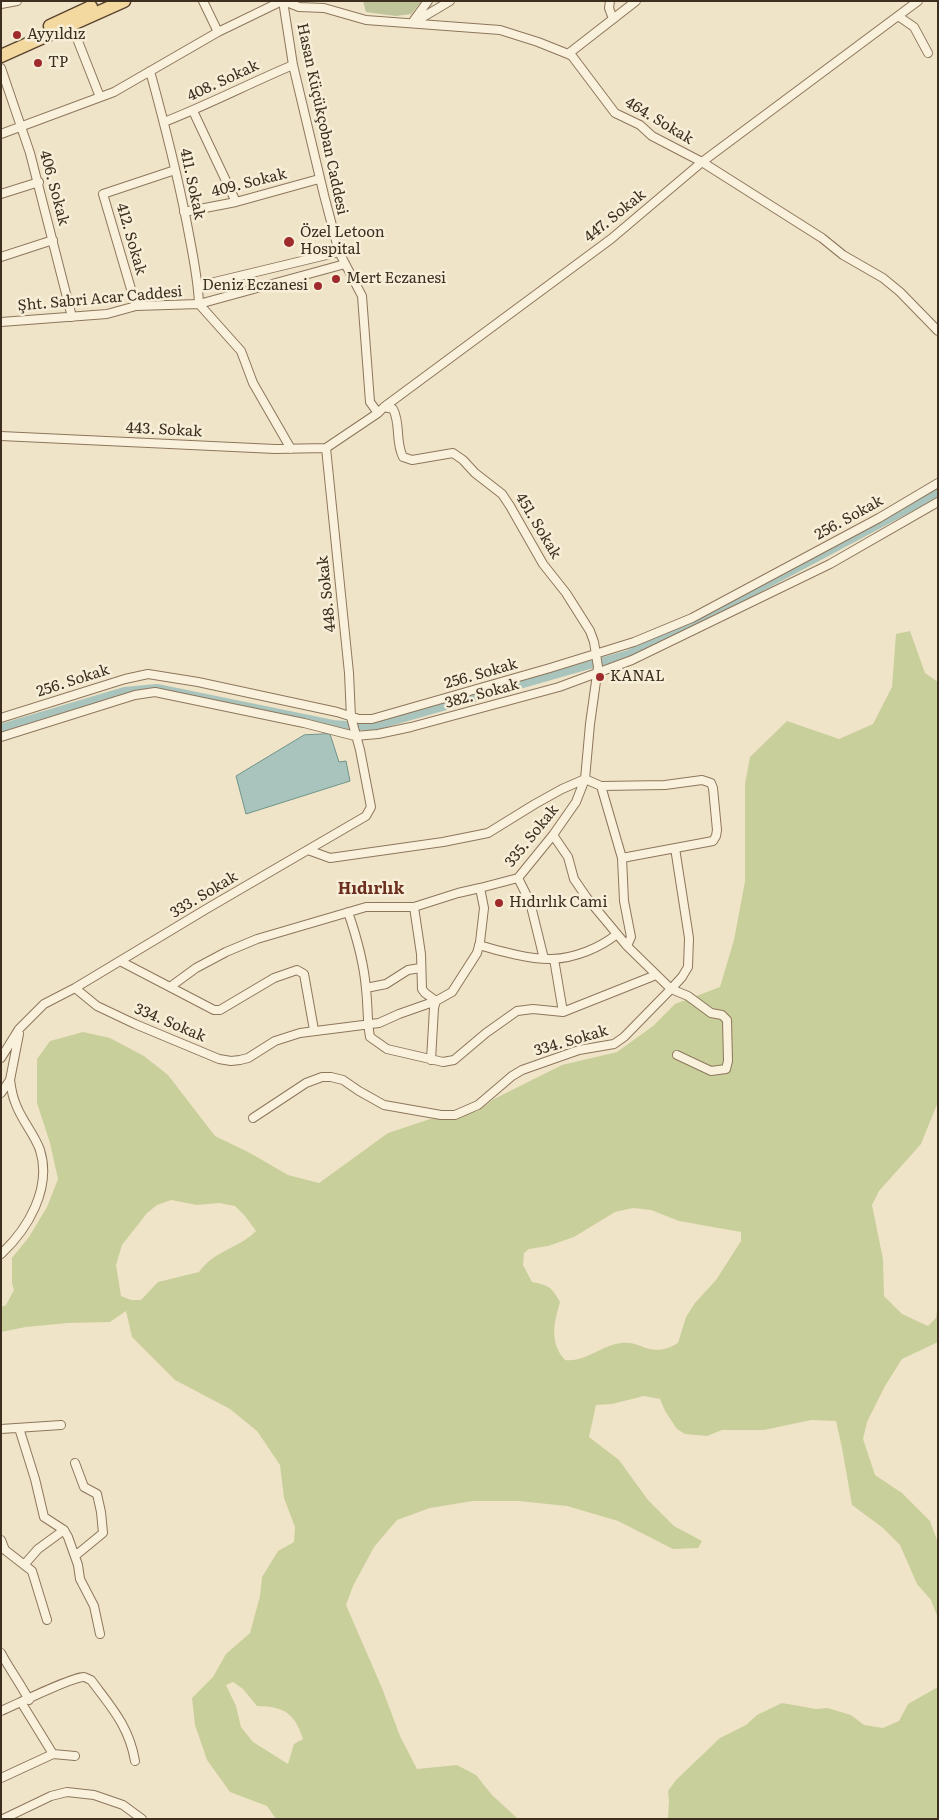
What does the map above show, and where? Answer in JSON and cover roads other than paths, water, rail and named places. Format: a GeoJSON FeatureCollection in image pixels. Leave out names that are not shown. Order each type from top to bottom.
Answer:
{"type":"FeatureCollection","features":[{"type":"Feature","properties":{"kind":"main road"},"geometry":{"type":"LineString","coordinates":[[1,47],[104,3],[124,1]]}},
{"type":"Feature","properties":{"kind":"main road"},"geometry":{"type":"LineString","coordinates":[[1,56],[72,26],[104,3]]}},
{"type":"Feature","properties":{"kind":"street"},"geometry":{"type":"LineString","coordinates":[[1,4],[17,1]]}},
{"type":"Feature","properties":{"kind":"street"},"geometry":{"type":"LineString","coordinates":[[203,1],[218,32]]}},
{"type":"Feature","properties":{"kind":"street"},"geometry":{"type":"LineString","coordinates":[[1,134],[114,92],[132,79],[150,71],[218,32],[283,1]]}},
{"type":"Feature","properties":{"kind":"street","name":"464. Sokak"},"geometry":{"type":"LineString","coordinates":[[283,1],[299,7],[324,8],[366,20],[500,30],[538,42],[572,56],[615,113],[640,125],[652,136],[702,162],[822,238],[843,256],[883,278],[900,292],[938,331]]}},
{"type":"Feature","properties":{"kind":"street","name":"Hasan Küçükçoban Caddesi"},"geometry":{"type":"LineString","coordinates":[[283,1],[294,64],[319,179],[339,252],[362,296],[370,402],[381,410]]}},
{"type":"Feature","properties":{"kind":"street"},"geometry":{"type":"LineString","coordinates":[[412,23],[428,1]]}},
{"type":"Feature","properties":{"kind":"street"},"geometry":{"type":"LineString","coordinates":[[412,23],[450,1]]}},
{"type":"Feature","properties":{"kind":"street"},"geometry":{"type":"LineString","coordinates":[[602,1],[609,5],[613,18]]}},
{"type":"Feature","properties":{"kind":"street"},"geometry":{"type":"LineString","coordinates":[[568,54],[636,1]]}},
{"type":"Feature","properties":{"kind":"street","name":"447. Sokak"},"geometry":{"type":"LineString","coordinates":[[326,448],[381,410],[611,239],[702,162],[918,1]]}},
{"type":"Feature","properties":{"kind":"street"},"geometry":{"type":"LineString","coordinates":[[898,16],[914,27],[928,53]]}},
{"type":"Feature","properties":{"kind":"street"},"geometry":{"type":"LineString","coordinates":[[72,26],[100,97]]}},
{"type":"Feature","properties":{"kind":"street","name":"408. Sokak"},"geometry":{"type":"LineString","coordinates":[[164,122],[193,111],[245,85],[294,64]]}},
{"type":"Feature","properties":{"kind":"street","name":"406. Sokak"},"geometry":{"type":"LineString","coordinates":[[1,68],[22,125],[39,182],[72,317]]}},
{"type":"Feature","properties":{"kind":"street","name":"411. Sokak"},"geometry":{"type":"LineString","coordinates":[[150,71],[164,122],[184,212],[198,286],[198,304]]}},
{"type":"Feature","properties":{"kind":"street"},"geometry":{"type":"LineString","coordinates":[[193,111],[236,202]]}},
{"type":"Feature","properties":{"kind":"street","name":"412. Sokak"},"geometry":{"type":"LineString","coordinates":[[136,306],[104,194],[175,170]]}},
{"type":"Feature","properties":{"kind":"street","name":"409. Sokak"},"geometry":{"type":"LineString","coordinates":[[184,212],[236,202],[319,179]]}},
{"type":"Feature","properties":{"kind":"street"},"geometry":{"type":"LineString","coordinates":[[1,194],[39,182]]}},
{"type":"Feature","properties":{"kind":"street"},"geometry":{"type":"LineString","coordinates":[[1,257],[53,240]]}},
{"type":"Feature","properties":{"kind":"street"},"geometry":{"type":"LineString","coordinates":[[198,286],[339,252]]}},
{"type":"Feature","properties":{"kind":"street","name":"Şht. Sabri Acar Caddesi"},"geometry":{"type":"LineString","coordinates":[[1,322],[107,314],[136,306],[198,304],[345,264]]}},
{"type":"Feature","properties":{"kind":"street"},"geometry":{"type":"LineString","coordinates":[[198,304],[241,351],[253,383],[290,449]]}},
{"type":"Feature","properties":{"kind":"street","name":"451. Sokak"},"geometry":{"type":"LineString","coordinates":[[381,410],[393,409],[398,417],[399,450],[403,456],[412,460],[453,454],[463,460],[475,473],[502,494],[543,564],[566,593],[590,631],[597,655],[597,670]]}},
{"type":"Feature","properties":{"kind":"street","name":"443. Sokak"},"geometry":{"type":"LineString","coordinates":[[1,436],[290,449],[326,448]]}},
{"type":"Feature","properties":{"kind":"street","name":"448. Sokak"},"geometry":{"type":"LineString","coordinates":[[326,448],[349,673],[351,718],[355,734]]}},
{"type":"Feature","properties":{"kind":"street","name":"256. Sokak"},"geometry":{"type":"LineString","coordinates":[[1,718],[125,679],[148,674],[198,682],[338,712],[351,718],[372,719],[597,655],[692,618],[879,518],[938,484]]}},
{"type":"Feature","properties":{"kind":"street","name":"382. Sokak"},"geometry":{"type":"LineString","coordinates":[[1,737],[136,695],[155,692],[355,734],[378,734],[420,724],[551,689],[597,670],[632,660],[830,564],[938,502]]}},
{"type":"Feature","properties":{"kind":"street","name":"335. Sokak"},"geometry":{"type":"LineString","coordinates":[[170,987],[196,968],[226,952],[257,939],[366,907],[414,907],[458,893],[518,878],[553,835],[576,802],[585,779],[597,670]]}},
{"type":"Feature","properties":{"kind":"street","name":"333. Sokak"},"geometry":{"type":"LineString","coordinates":[[1,1058],[19,1029],[44,1004],[75,988],[366,816],[371,806],[355,734]]}},
{"type":"Feature","properties":{"kind":"street"},"geometry":{"type":"LineString","coordinates":[[308,850],[330,858],[443,842],[488,833],[542,800],[585,779],[601,786],[665,785],[702,780],[711,783],[714,788],[716,836],[712,841],[622,858]]}},
{"type":"Feature","properties":{"kind":"street"},"geometry":{"type":"LineString","coordinates":[[601,786],[622,858],[624,901],[631,937],[627,946]]}},
{"type":"Feature","properties":{"kind":"street"},"geometry":{"type":"LineString","coordinates":[[553,835],[568,858],[574,879],[587,898],[627,946],[671,989],[688,996],[710,1012],[722,1015],[727,1020],[728,1061],[726,1069],[711,1071],[677,1055]]}},
{"type":"Feature","properties":{"kind":"street","name":"334. Sokak"},"geometry":{"type":"LineString","coordinates":[[253,1118],[306,1083],[322,1077],[343,1080],[384,1105],[442,1115],[463,1112],[478,1105],[512,1076],[522,1070],[579,1050],[614,1044],[624,1037],[671,989],[682,977],[688,966],[686,915],[675,848]]}},
{"type":"Feature","properties":{"kind":"street"},"geometry":{"type":"LineString","coordinates":[[518,878],[530,902],[544,959]]}},
{"type":"Feature","properties":{"kind":"street"},"geometry":{"type":"LineString","coordinates":[[120,961],[214,1010],[220,1010],[274,978],[297,970],[304,974],[314,1030],[379,1023],[399,1014],[436,1002],[452,992],[477,953],[480,945],[484,908],[480,888]]}},
{"type":"Feature","properties":{"kind":"street"},"geometry":{"type":"LineString","coordinates":[[414,907],[421,954],[422,989],[436,1002]]}},
{"type":"Feature","properties":{"kind":"street"},"geometry":{"type":"LineString","coordinates":[[348,912],[357,936],[366,988],[370,1037],[387,1049],[431,1060],[443,1062],[454,1060],[499,1023],[517,1011],[533,1009],[562,1012],[656,976]]}},
{"type":"Feature","properties":{"kind":"street"},"geometry":{"type":"LineString","coordinates":[[480,945],[544,959],[554,959],[590,951],[605,944],[618,934]]}},
{"type":"Feature","properties":{"kind":"street"},"geometry":{"type":"LineString","coordinates":[[554,959],[562,1012]]}},
{"type":"Feature","properties":{"kind":"street"},"geometry":{"type":"LineString","coordinates":[[366,988],[386,984],[408,970],[420,968]]}},
{"type":"Feature","properties":{"kind":"street","name":"334. Sokak"},"geometry":{"type":"LineString","coordinates":[[75,988],[97,1006],[135,1024],[219,1058],[231,1061],[240,1060],[260,1051],[275,1040],[314,1030]]}},
{"type":"Feature","properties":{"kind":"street"},"geometry":{"type":"LineString","coordinates":[[431,1060],[436,1002]]}},
{"type":"Feature","properties":{"kind":"street"},"geometry":{"type":"LineString","coordinates":[[1,1254],[13,1243],[32,1212],[44,1182],[44,1164],[40,1151],[33,1133],[15,1103],[10,1080],[19,1029]]}},
{"type":"Feature","properties":{"kind":"street"},"geometry":{"type":"LineString","coordinates":[[1,1093],[10,1080]]}},
{"type":"Feature","properties":{"kind":"street"},"geometry":{"type":"LineString","coordinates":[[1,1429],[62,1425]]}},
{"type":"Feature","properties":{"kind":"street"},"geometry":{"type":"LineString","coordinates":[[19,1428],[35,1479],[44,1517],[64,1530],[68,1537],[75,1556],[80,1579],[94,1606],[100,1634]]}},
{"type":"Feature","properties":{"kind":"street"},"geometry":{"type":"LineString","coordinates":[[75,1463],[84,1487],[97,1494],[103,1533],[75,1556]]}},
{"type":"Feature","properties":{"kind":"street"},"geometry":{"type":"LineString","coordinates":[[24,1565],[38,1549],[64,1530]]}},
{"type":"Feature","properties":{"kind":"street"},"geometry":{"type":"LineString","coordinates":[[1,1540],[4,1550],[32,1571],[47,1620]]}},
{"type":"Feature","properties":{"kind":"street"},"geometry":{"type":"LineString","coordinates":[[1,1654],[21,1685],[25,1701],[53,1754]]}},
{"type":"Feature","properties":{"kind":"street"},"geometry":{"type":"LineString","coordinates":[[1,1711],[76,1678],[84,1677],[91,1680],[121,1721],[130,1737],[135,1761]]}},
{"type":"Feature","properties":{"kind":"street"},"geometry":{"type":"LineString","coordinates":[[1,1778],[53,1754],[76,1756]]}},
{"type":"Feature","properties":{"kind":"street"},"geometry":{"type":"LineString","coordinates":[[3,1819],[51,1796],[67,1792],[94,1795],[123,1805],[142,1819]]}},
{"type":"Feature","properties":{"kind":"water"},"geometry":{"type":"Polygon","coordinates":[[[330,734],[339,762],[346,761],[350,781],[246,814],[236,776],[304,735],[330,734]]]}},
{"type":"Feature","properties":{"kind":"waterway"},"geometry":{"type":"LineString","coordinates":[[1,728],[124,691],[157,688],[333,724],[373,727],[628,654],[730,604],[938,493]]}},
{"type":"Feature","properties":{"kind":"place","name":"Ayyıldız"},"geometry":{"type":"Point","coordinates":[17,35]}},
{"type":"Feature","properties":{"kind":"place","name":"TP"},"geometry":{"type":"Point","coordinates":[38,63]}},
{"type":"Feature","properties":{"kind":"place","name":"Özel Letoon Hospital"},"geometry":{"type":"Point","coordinates":[289,242]}},
{"type":"Feature","properties":{"kind":"place","name":"Mert Eczanesi"},"geometry":{"type":"Point","coordinates":[336,279]}},
{"type":"Feature","properties":{"kind":"place","name":"Deniz Eczanesi"},"geometry":{"type":"Point","coordinates":[318,286]}},
{"type":"Feature","properties":{"kind":"place","name":"KANAL"},"geometry":{"type":"Point","coordinates":[600,677]}},
{"type":"Feature","properties":{"kind":"place","name":"Hıdırlık Cami"},"geometry":{"type":"Point","coordinates":[499,903]}},
{"type":"Feature","properties":{"kind":"district","name":"Hıdırlık"},"geometry":{"type":"Point","coordinates":[371,889]}}]}
